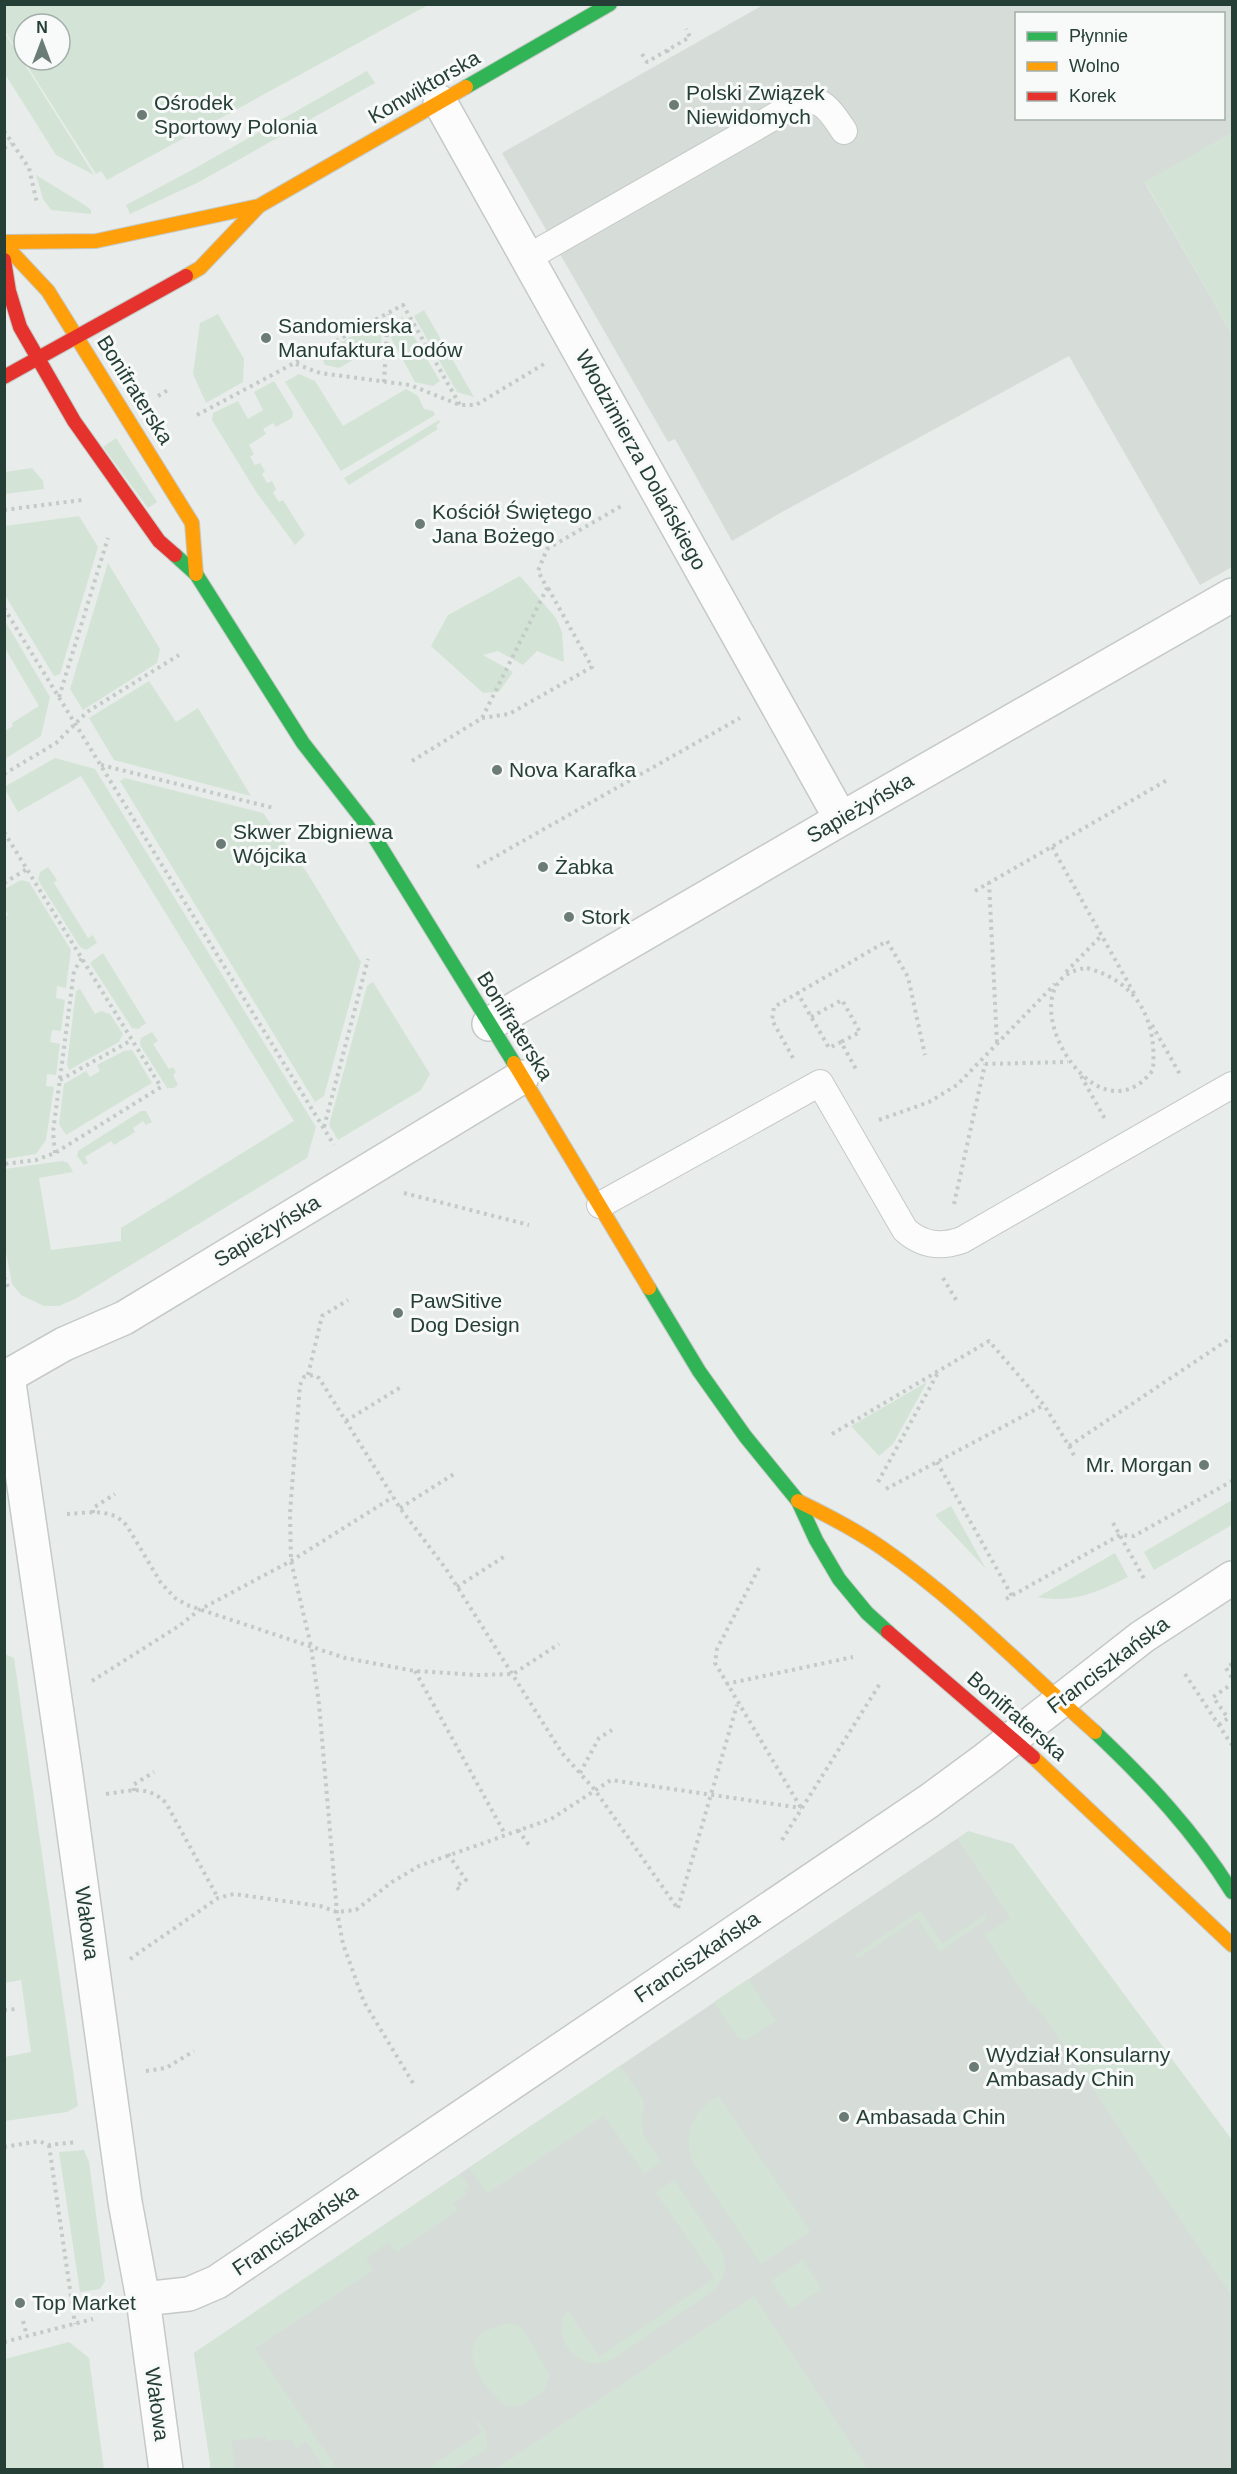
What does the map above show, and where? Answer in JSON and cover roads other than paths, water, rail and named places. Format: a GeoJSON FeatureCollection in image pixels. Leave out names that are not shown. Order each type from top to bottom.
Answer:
{"type":"FeatureCollection","features":[{"type":"Feature","properties":{"kind":"street","name":"Konwiktorska"},"geometry":{"type":"LineString","coordinates":[[4,377],[200,268],[259,206],[610,4]]}},
{"type":"Feature","properties":{"kind":"street","name":"Włodzimierza Dolańskiego"},"geometry":{"type":"LineString","coordinates":[[440,102],[841,819]]}},
{"type":"Feature","properties":{"kind":"street","name":"Konwiktorska"},"geometry":{"type":"LineString","coordinates":[[4,243],[96,241],[259,206]]}},
{"type":"Feature","properties":{"kind":"street","name":"Bonifraterska"},"geometry":{"type":"LineString","coordinates":[[4,243],[48,291],[192,523],[196,574]]}},
{"type":"Feature","properties":{"kind":"street","name":"Bonifraterska"},"geometry":{"type":"LineString","coordinates":[[4,260],[14,312],[37,359],[79,429],[159,541],[196,574],[303,743],[379,843],[715,1395],[751,1444],[798,1501],[839,1579],[867,1613],[1012,1739],[1233,1945]]}},
{"type":"Feature","properties":{"kind":"street","name":"Sapieżyńska"},"geometry":{"type":"LineString","coordinates":[[489,1024],[1233,595]]}},
{"type":"Feature","properties":{"kind":"street","name":"Sapieżyńska"},"geometry":{"type":"LineString","coordinates":[[6,1370],[124,1318],[522,1077]]}},
{"type":"Feature","properties":{"kind":"street","name":"Wałowa"},"geometry":{"type":"LineString","coordinates":[[6,1370],[66,1775],[125,2202],[143,2299],[166,2469]]}},
{"type":"Feature","properties":{"kind":"street","name":"Bonifraterska"},"geometry":{"type":"LineString","coordinates":[[798,1501],[860,1534],[907,1566],[1118,1753],[1168,1806],[1208,1854],[1233,1892]]}},
{"type":"Feature","properties":{"kind":"street","name":"Franciszkańska"},"geometry":{"type":"LineString","coordinates":[[143,2299],[189,2294],[217,2282],[928,1801],[1012,1739],[1142,1637],[1233,1578]]}},
{"type":"Feature","properties":{"kind":"lane"},"geometry":{"type":"LineString","coordinates":[[527,258],[798,104],[814,101],[825,105],[844,131]]}},
{"type":"Feature","properties":{"kind":"lane"},"geometry":{"type":"LineString","coordinates":[[600,1205],[820,1083],[905,1230],[922,1242],[946,1245],[962,1240],[1233,1085]]}},
{"type":"Feature","properties":{"kind":"place","name":"Polski Związek Niewidomych"},"geometry":{"type":"Point","coordinates":[674,105]}},
{"type":"Feature","properties":{"kind":"place","name":"Ośrodek Sportowy Polonia"},"geometry":{"type":"Point","coordinates":[142,115]}},
{"type":"Feature","properties":{"kind":"place","name":"Sandomierska Manufaktura Lodów"},"geometry":{"type":"Point","coordinates":[266,338]}},
{"type":"Feature","properties":{"kind":"place","name":"Kościół Świętego Jana Bożego"},"geometry":{"type":"Point","coordinates":[420,524]}},
{"type":"Feature","properties":{"kind":"place","name":"Nova Karafka"},"geometry":{"type":"Point","coordinates":[497,770]}},
{"type":"Feature","properties":{"kind":"place","name":"Skwer Zbigniewa Wójcika"},"geometry":{"type":"Point","coordinates":[221,844]}},
{"type":"Feature","properties":{"kind":"place","name":"Żabka"},"geometry":{"type":"Point","coordinates":[543,867]}},
{"type":"Feature","properties":{"kind":"place","name":"Stork"},"geometry":{"type":"Point","coordinates":[569,917]}},
{"type":"Feature","properties":{"kind":"place","name":"PawSitive Dog Design"},"geometry":{"type":"Point","coordinates":[398,1313]}},
{"type":"Feature","properties":{"kind":"place","name":"Mr. Morgan"},"geometry":{"type":"Point","coordinates":[1204,1465]}},
{"type":"Feature","properties":{"kind":"place","name":"Wydział Konsularny Ambasady Chin"},"geometry":{"type":"Point","coordinates":[974,2067]}},
{"type":"Feature","properties":{"kind":"place","name":"Ambasada Chin"},"geometry":{"type":"Point","coordinates":[844,2117]}},
{"type":"Feature","properties":{"kind":"place","name":"Top Market"},"geometry":{"type":"Point","coordinates":[20,2303]}}]}
